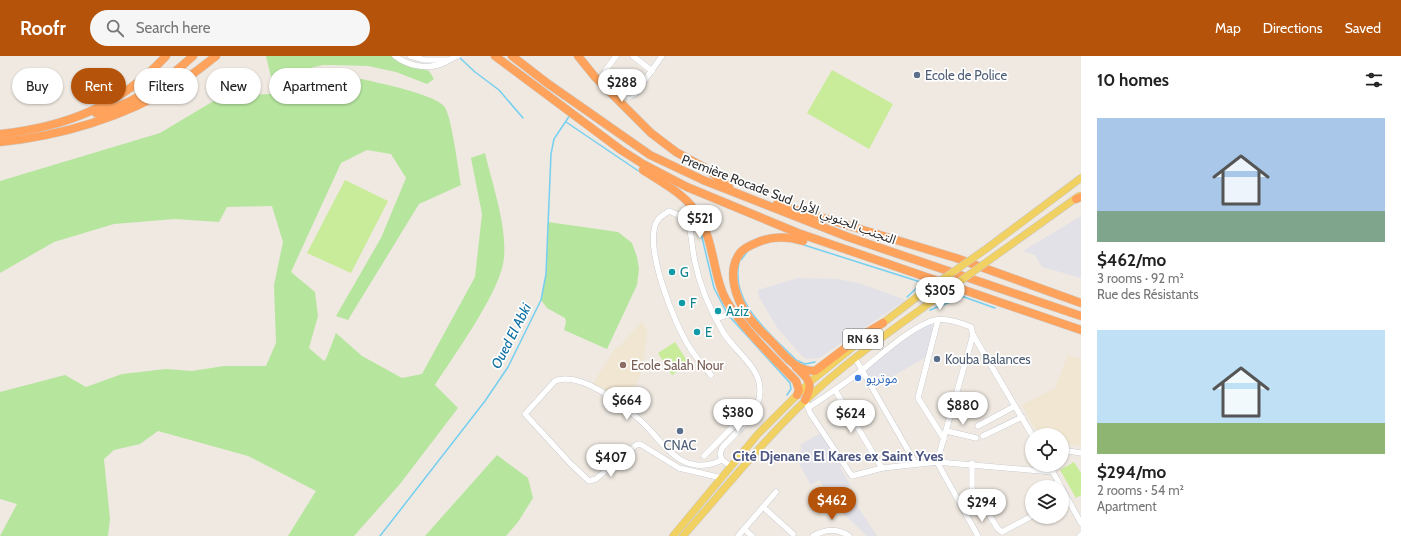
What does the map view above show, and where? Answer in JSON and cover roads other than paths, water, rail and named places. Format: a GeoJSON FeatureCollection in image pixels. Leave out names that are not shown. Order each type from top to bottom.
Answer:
{"type":"FeatureCollection","features":[{"type":"Feature","properties":{"kind":"highway"},"geometry":{"type":"LineString","coordinates":[[0,134],[50,126],[86,114],[116,100],[166,56]]}},
{"type":"Feature","properties":{"kind":"highway"},"geometry":{"type":"LineString","coordinates":[[89,123],[109,110],[153,86],[193,56]]}},
{"type":"Feature","properties":{"kind":"highway"},"geometry":{"type":"LineString","coordinates":[[0,142],[52,134],[89,123],[144,103],[177,85],[216,56]]}},
{"type":"Feature","properties":{"kind":"highway","name":"Première Rocade Sud التجنب الجنوبي الأول"},"geometry":{"type":"LineString","coordinates":[[495,56],[621,150],[663,175],[798,233],[1081,330]]}},
{"type":"Feature","properties":{"kind":"highway","name":"Première Rocade Sud التجنب الجنوبي الأول"},"geometry":{"type":"LineString","coordinates":[[512,56],[547,83],[650,155],[703,180],[733,190],[848,237],[1081,316]]}},
{"type":"Feature","properties":{"kind":"highway"},"geometry":{"type":"LineString","coordinates":[[578,56],[595,77],[651,133],[676,152],[707,169],[733,190],[956,258],[1046,292],[1081,303]]}},
{"type":"Feature","properties":{"kind":"highway"},"geometry":{"type":"LineString","coordinates":[[548,97],[566,115],[596,138],[672,188],[696,209],[706,232],[719,282],[731,315],[796,381],[810,387]]}},
{"type":"Feature","properties":{"kind":"highway"},"geometry":{"type":"LineString","coordinates":[[86,114],[109,110]]}},
{"type":"Feature","properties":{"kind":"highway"},"geometry":{"type":"LineString","coordinates":[[807,404],[810,387],[795,366],[748,318],[738,301],[734,282],[735,266],[740,253],[760,241],[776,237],[792,237],[916,274]]}},
{"type":"Feature","properties":{"kind":"highway"},"geometry":{"type":"LineString","coordinates":[[795,366],[815,371],[861,336],[883,324]]}},
{"type":"Feature","properties":{"kind":"highway"},"geometry":{"type":"LineString","coordinates":[[796,381],[799,390],[797,395]]}},
{"type":"Feature","properties":{"kind":"main road","name":"RN 63"},"geometry":{"type":"LineString","coordinates":[[810,387],[883,324],[917,297],[986,249],[1081,178]]}},
{"type":"Feature","properties":{"kind":"main road","name":"RN 63"},"geometry":{"type":"LineString","coordinates":[[673,536],[758,434],[797,395],[854,358],[1079,197]]}},
{"type":"Feature","properties":{"kind":"main road"},"geometry":{"type":"LineString","coordinates":[[683,536],[771,434],[807,404]]}},
{"type":"Feature","properties":{"kind":"street"},"geometry":{"type":"LineString","coordinates":[[396,56],[409,64],[420,66],[438,65],[458,56]]}},
{"type":"Feature","properties":{"kind":"street"},"geometry":{"type":"LineString","coordinates":[[410,56],[425,60],[448,60]]}},
{"type":"Feature","properties":{"kind":"street"},"geometry":{"type":"LineString","coordinates":[[616,56],[605,71],[604,76],[606,80],[627,96],[634,95],[662,56]]}},
{"type":"Feature","properties":{"kind":"street"},"geometry":{"type":"LineString","coordinates":[[633,56],[652,71]]}},
{"type":"Feature","properties":{"kind":"street"},"geometry":{"type":"LineString","coordinates":[[711,375],[690,348],[679,328],[658,274],[654,242],[655,227],[658,220],[669,211],[683,217],[688,222],[700,282],[716,319],[724,334],[757,376],[760,383],[760,398],[751,416],[722,448],[720,454],[722,460],[732,466]]}},
{"type":"Feature","properties":{"kind":"street"},"geometry":{"type":"LineString","coordinates":[[716,319],[731,315]]}},
{"type":"Feature","properties":{"kind":"street"},"geometry":{"type":"LineString","coordinates":[[938,320],[918,398],[944,439]]}},
{"type":"Feature","properties":{"kind":"street"},"geometry":{"type":"LineString","coordinates":[[1025,469],[972,463],[937,462],[882,468],[852,476],[807,404],[835,390],[895,343],[929,322],[938,320],[959,322],[971,326],[973,334],[1028,428]]}},
{"type":"Feature","properties":{"kind":"street"},"geometry":{"type":"LineString","coordinates":[[973,334],[947,431],[937,462],[978,536]]}},
{"type":"Feature","properties":{"kind":"street"},"geometry":{"type":"LineString","coordinates":[[854,358],[916,464]]}},
{"type":"Feature","properties":{"kind":"street"},"geometry":{"type":"LineString","coordinates":[[722,460],[708,465],[699,465],[677,457],[664,447],[642,422],[627,409],[599,390],[581,382],[554,381],[525,414],[570,463],[589,480],[596,479],[636,445],[640,444],[679,468],[722,478]]}},
{"type":"Feature","properties":{"kind":"street"},"geometry":{"type":"LineString","coordinates":[[835,390],[882,468]]}},
{"type":"Feature","properties":{"kind":"street"},"geometry":{"type":"LineString","coordinates":[[704,456],[760,398]]}},
{"type":"Feature","properties":{"kind":"street"},"geometry":{"type":"LineString","coordinates":[[978,426],[1015,406]]}},
{"type":"Feature","properties":{"kind":"street"},"geometry":{"type":"LineString","coordinates":[[983,436],[1022,418]]}},
{"type":"Feature","properties":{"kind":"street"},"geometry":{"type":"LineString","coordinates":[[947,431],[976,438]]}},
{"type":"Feature","properties":{"kind":"street"},"geometry":{"type":"LineString","coordinates":[[1069,451],[1081,453]]}},
{"type":"Feature","properties":{"kind":"street"},"geometry":{"type":"LineString","coordinates":[[972,463],[972,488],[998,530],[1002,532],[1025,520]]}},
{"type":"Feature","properties":{"kind":"street"},"geometry":{"type":"LineString","coordinates":[[1053,472],[1057,480]]}},
{"type":"Feature","properties":{"kind":"street"},"geometry":{"type":"LineString","coordinates":[[738,536],[776,492]]}},
{"type":"Feature","properties":{"kind":"street"},"geometry":{"type":"LineString","coordinates":[[1069,504],[1081,523]]}},
{"type":"Feature","properties":{"kind":"street"},"geometry":{"type":"LineString","coordinates":[[763,507],[793,534]]}},
{"type":"Feature","properties":{"kind":"street"},"geometry":{"type":"LineString","coordinates":[[744,529],[752,536]]}},
{"type":"Feature","properties":{"kind":"street"},"geometry":{"type":"LineString","coordinates":[[813,536],[833,530],[839,530],[849,536]]}},
{"type":"Feature","properties":{"kind":"waterway"},"geometry":{"type":"LineString","coordinates":[[459,57],[475,72],[499,90],[523,118]]}},
{"type":"Feature","properties":{"kind":"waterway","name":"Oued El Abki"},"geometry":{"type":"LineString","coordinates":[[380,536],[485,401],[508,367],[541,300],[546,274],[551,154],[554,139],[570,115]]}},
{"type":"Feature","properties":{"kind":"waterway"},"geometry":{"type":"LineString","coordinates":[[566,122],[640,172]]}},
{"type":"Feature","properties":{"kind":"waterway"},"geometry":{"type":"LineString","coordinates":[[696,219],[701,233],[714,288],[727,313]]}},
{"type":"Feature","properties":{"kind":"waterway"},"geometry":{"type":"LineString","coordinates":[[804,245],[930,285]]}},
{"type":"Feature","properties":{"kind":"waterway"},"geometry":{"type":"LineString","coordinates":[[741,260],[747,252]]}},
{"type":"Feature","properties":{"kind":"waterway"},"geometry":{"type":"LineString","coordinates":[[739,263],[738,278],[741,292],[746,305],[755,317],[796,360],[805,364],[815,362]]}},
{"type":"Feature","properties":{"kind":"waterway"},"geometry":{"type":"LineString","coordinates":[[907,297],[922,283]]}},
{"type":"Feature","properties":{"kind":"waterway"},"geometry":{"type":"LineString","coordinates":[[935,287],[943,290]]}},
{"type":"Feature","properties":{"kind":"waterway"},"geometry":{"type":"LineString","coordinates":[[950,292],[995,308]]}},
{"type":"Feature","properties":{"kind":"waterway"},"geometry":{"type":"LineString","coordinates":[[930,310],[955,300],[960,296]]}},
{"type":"Feature","properties":{"kind":"waterway"},"geometry":{"type":"LineString","coordinates":[[730,317],[790,383],[791,389],[787,395]]}},
{"type":"Feature","properties":{"kind":"place","name":"Ecole de Police"},"geometry":{"type":"Point","coordinates":[917,75]}},
{"type":"Feature","properties":{"kind":"place","name":"G"},"geometry":{"type":"Point","coordinates":[672,272]}},
{"type":"Feature","properties":{"kind":"place","name":"F"},"geometry":{"type":"Point","coordinates":[682,303]}},
{"type":"Feature","properties":{"kind":"place","name":"Aziz"},"geometry":{"type":"Point","coordinates":[718,311]}},
{"type":"Feature","properties":{"kind":"place","name":"E"},"geometry":{"type":"Point","coordinates":[697,332]}},
{"type":"Feature","properties":{"kind":"place","name":"Kouba Balances"},"geometry":{"type":"Point","coordinates":[937,359]}},
{"type":"Feature","properties":{"kind":"place","name":"Ecole Salah Nour"},"geometry":{"type":"Point","coordinates":[623,365]}},
{"type":"Feature","properties":{"kind":"place","name":"موتريو"},"geometry":{"type":"Point","coordinates":[858,378]}},
{"type":"Feature","properties":{"kind":"place","name":"CNAC"},"geometry":{"type":"Point","coordinates":[680,431]}},
{"type":"Feature","properties":{"kind":"district","name":"Cité Djenane El Kares ex Saint Yves"},"geometry":{"type":"Point","coordinates":[838,456]}}]}
